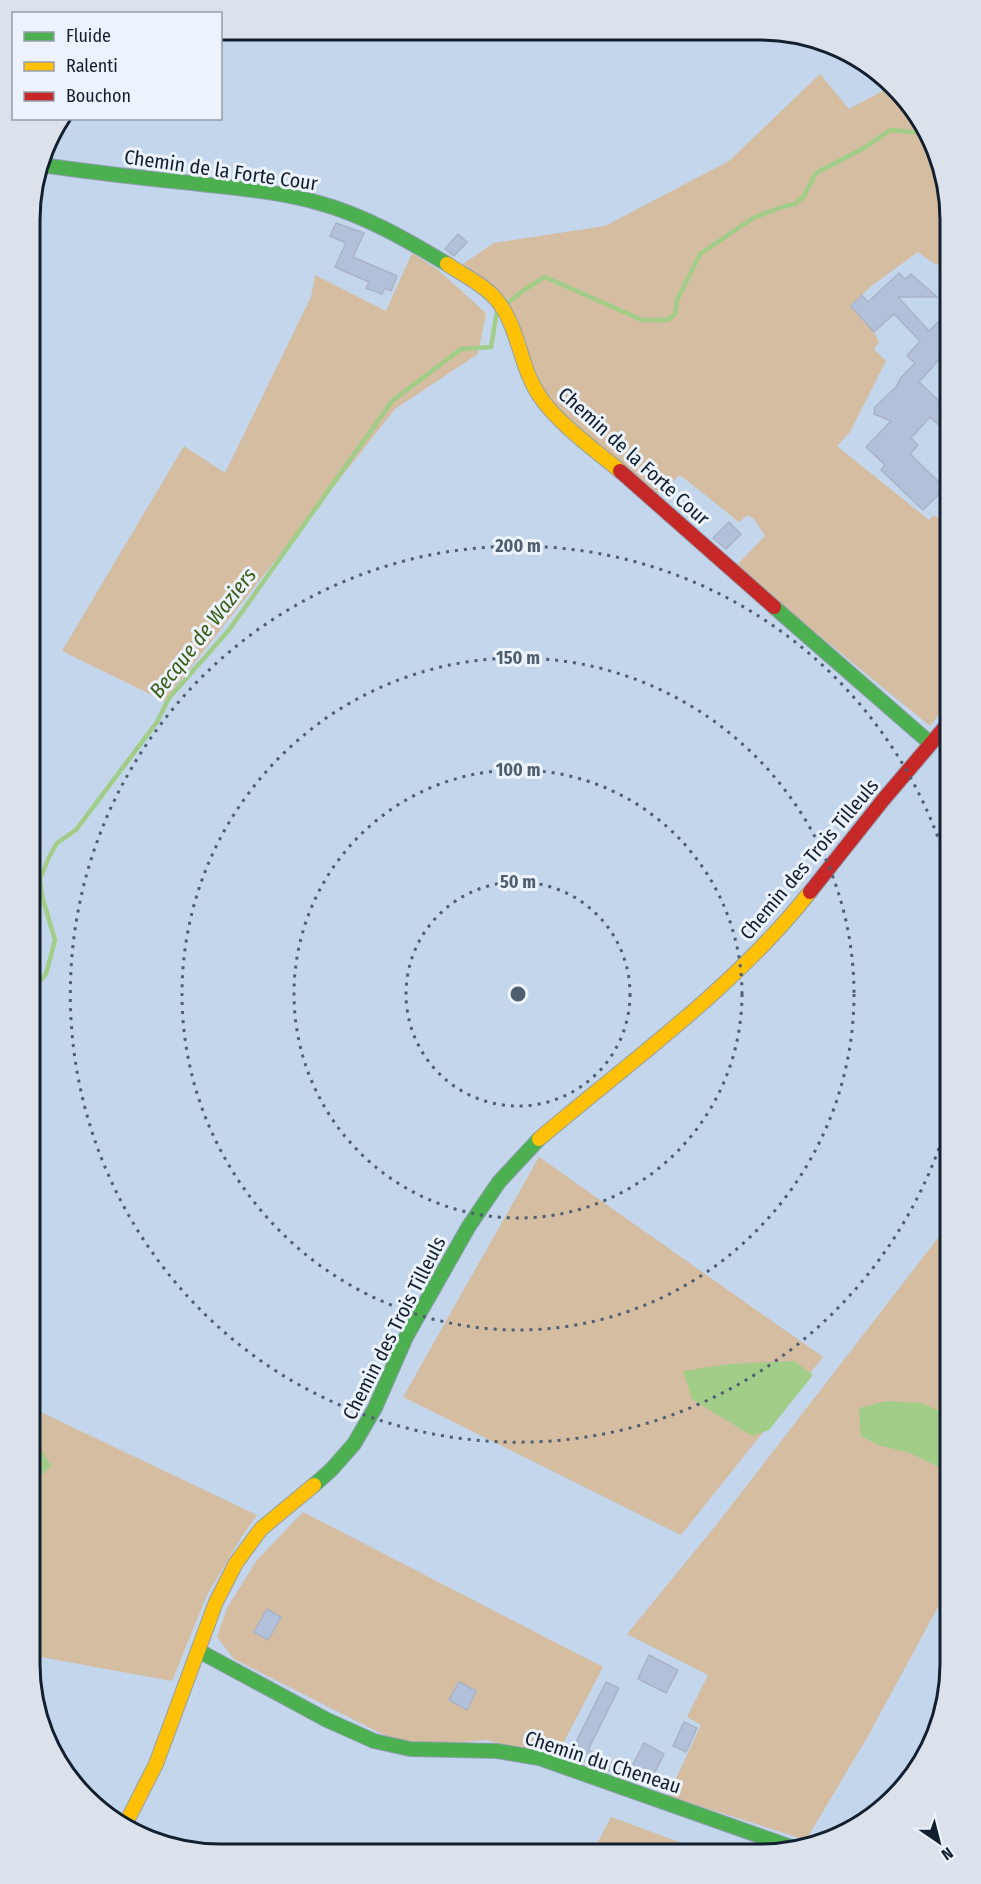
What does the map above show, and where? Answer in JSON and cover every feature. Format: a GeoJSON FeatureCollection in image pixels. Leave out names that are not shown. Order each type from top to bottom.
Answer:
{"type":"FeatureCollection","features":[{"type":"Feature","properties":{"kind":"street","name":"Chemin de la Forte Cour"},"geometry":{"type":"LineString","coordinates":[[50,166],[262,192],[333,207],[423,250],[490,293],[510,321],[531,382],[548,408],[930,743]]}},
{"type":"Feature","properties":{"kind":"street","name":"Chemin des Trois Tilleuls"},"geometry":{"type":"LineString","coordinates":[[129,1818],[156,1764],[225,1583],[252,1539],[331,1470],[354,1444],[372,1414],[406,1337],[432,1290],[478,1212],[499,1182],[544,1133],[681,1022],[757,954],[787,921],[940,732]]}},
{"type":"Feature","properties":{"kind":"street","name":"Chemin du Cheneau"},"geometry":{"type":"LineString","coordinates":[[199,1651],[374,1742],[410,1749],[497,1751],[539,1758],[779,1842]]}},
{"type":"Feature","properties":{"kind":"shaded area"},"geometry":{"type":"Polygon","coordinates":[[[820,74],[849,109],[884,90],[910,120],[931,163],[940,209],[940,263],[936,265],[918,252],[870,287],[851,306],[874,332],[879,342],[874,349],[886,361],[850,432],[837,446],[929,520],[934,515],[940,519],[940,713],[930,726],[735,567],[765,536],[755,520],[748,515],[739,522],[680,475],[657,495],[548,402],[508,300],[463,264],[494,243],[605,226],[729,161],[820,74]]]}},
{"type":"Feature","properties":{"kind":"shaded area"},"geometry":{"type":"Polygon","coordinates":[[[412,253],[437,269],[486,313],[478,354],[395,409],[164,701],[62,651],[184,446],[225,473],[311,297],[315,275],[386,311],[412,253]]]}},
{"type":"Feature","properties":{"kind":"shaded area"},"geometry":{"type":"Polygon","coordinates":[[[539,1157],[823,1357],[681,1535],[403,1397],[539,1157]]]}},
{"type":"Feature","properties":{"kind":"shaded area"},"geometry":{"type":"Polygon","coordinates":[[[940,1235],[940,1603],[868,1736],[808,1837],[801,1838],[668,1796],[701,1725],[687,1717],[708,1675],[627,1634],[717,1524],[940,1235]]]}},
{"type":"Feature","properties":{"kind":"shaded area"},"geometry":{"type":"Polygon","coordinates":[[[794,1361],[813,1375],[769,1430],[752,1436],[692,1399],[683,1371],[730,1364],[794,1361]]]}},
{"type":"Feature","properties":{"kind":"shaded area"},"geometry":{"type":"Polygon","coordinates":[[[886,1401],[922,1403],[940,1412],[940,1468],[910,1453],[878,1445],[861,1436],[859,1408],[886,1401]]]}},
{"type":"Feature","properties":{"kind":"shaded area"},"geometry":{"type":"Polygon","coordinates":[[[40,1412],[257,1515],[207,1595],[172,1681],[40,1657],[40,1412]]]}},
{"type":"Feature","properties":{"kind":"shaded area"},"geometry":{"type":"Polygon","coordinates":[[[40,1446],[51,1466],[40,1477],[40,1446]]]}},
{"type":"Feature","properties":{"kind":"shaded area"},"geometry":{"type":"Polygon","coordinates":[[[303,1512],[603,1667],[555,1759],[487,1740],[434,1744],[394,1740],[234,1659],[217,1637],[227,1608],[257,1560],[303,1512]]]}},
{"type":"Feature","properties":{"kind":"shaded area"},"geometry":{"type":"Polygon","coordinates":[[[611,1817],[685,1844],[597,1844],[611,1817]]]}},
{"type":"Feature","properties":{"kind":"building"},"geometry":{"type":"Polygon","coordinates":[[[336,223],[364,233],[353,257],[397,276],[391,291],[385,288],[382,294],[366,288],[369,282],[335,267],[346,243],[330,236],[336,223]]]}},
{"type":"Feature","properties":{"kind":"building"},"geometry":{"type":"Polygon","coordinates":[[[458,234],[467,242],[454,256],[445,249],[458,234]]]}},
{"type":"Feature","properties":{"kind":"building"},"geometry":{"type":"Polygon","coordinates":[[[899,273],[905,279],[911,274],[937,297],[898,297],[929,331],[940,320],[940,359],[919,382],[940,402],[940,426],[930,417],[911,438],[918,445],[910,454],[940,483],[940,493],[923,510],[881,470],[885,465],[866,447],[891,421],[874,414],[875,407],[896,387],[900,379],[915,363],[907,356],[920,341],[894,314],[874,332],[851,306],[862,295],[868,302],[899,273]]]}},
{"type":"Feature","properties":{"kind":"building"},"geometry":{"type":"Polygon","coordinates":[[[729,522],[741,534],[726,549],[713,538],[729,522]]]}},
{"type":"Feature","properties":{"kind":"building"},"geometry":{"type":"Polygon","coordinates":[[[267,1609],[281,1617],[268,1640],[254,1632],[267,1609]]]}},
{"type":"Feature","properties":{"kind":"building"},"geometry":{"type":"Polygon","coordinates":[[[649,1655],[678,1670],[666,1693],[638,1679],[649,1655]]]}},
{"type":"Feature","properties":{"kind":"building"},"geometry":{"type":"Polygon","coordinates":[[[459,1682],[476,1691],[467,1710],[449,1700],[459,1682]]]}},
{"type":"Feature","properties":{"kind":"building"},"geometry":{"type":"Polygon","coordinates":[[[606,1682],[619,1688],[588,1750],[614,1763],[610,1771],[569,1756],[606,1682]]]}},
{"type":"Feature","properties":{"kind":"building"},"geometry":{"type":"Polygon","coordinates":[[[684,1722],[697,1728],[686,1752],[673,1746],[684,1722]]]}},
{"type":"Feature","properties":{"kind":"building"},"geometry":{"type":"Polygon","coordinates":[[[644,1743],[664,1754],[650,1782],[629,1772],[644,1743]]]}},
{"type":"Feature","properties":{"kind":"waterway","name":"Becque de Waziers"},"geometry":{"type":"LineString","coordinates":[[505,305],[545,277],[642,320],[668,320],[675,314],[677,300],[700,254],[753,218],[795,204],[804,196],[816,173],[864,148],[890,130],[917,132]]}},
{"type":"Feature","properties":{"kind":"waterway","name":"Becque de Waziers"},"geometry":{"type":"LineString","coordinates":[[40,879],[57,843],[76,830],[157,722],[169,698],[229,630],[392,401],[461,349],[491,347],[497,311]]}},
{"type":"Feature","properties":{"kind":"waterway","name":"Becque de Waziers"},"geometry":{"type":"LineString","coordinates":[[40,879],[42,896],[55,940],[46,974],[40,981]]}},
{"type":"Feature","properties":{"kind":"traffic: fast"},"geometry":{"type":"LineString","coordinates":[[50,166],[256,190],[303,199],[336,208],[369,221],[447,264]]}},
{"type":"Feature","properties":{"kind":"traffic: fast"},"geometry":{"type":"LineString","coordinates":[[774,607],[930,743]]}},
{"type":"Feature","properties":{"kind":"traffic: fast"},"geometry":{"type":"LineString","coordinates":[[314,1485],[354,1444],[375,1408],[406,1337],[469,1226],[499,1182],[539,1139]]}},
{"type":"Feature","properties":{"kind":"traffic: fast"},"geometry":{"type":"LineString","coordinates":[[199,1651],[327,1720],[374,1741],[410,1749],[497,1751],[539,1758],[778,1842]]}},
{"type":"Feature","properties":{"kind":"traffic: slow"},"geometry":{"type":"LineString","coordinates":[[447,264],[479,284],[496,299],[510,321],[532,383],[546,405],[576,435],[620,471]]}},
{"type":"Feature","properties":{"kind":"traffic: slow"},"geometry":{"type":"LineString","coordinates":[[539,1139],[715,992],[749,960],[810,892]]}},
{"type":"Feature","properties":{"kind":"traffic: slow"},"geometry":{"type":"LineString","coordinates":[[129,1818],[156,1764],[216,1602],[236,1563],[261,1529],[314,1485]]}},
{"type":"Feature","properties":{"kind":"traffic: jam"},"geometry":{"type":"LineString","coordinates":[[620,471],[774,607]]}},
{"type":"Feature","properties":{"kind":"traffic: jam"},"geometry":{"type":"LineString","coordinates":[[810,892],[940,733]]}}]}
